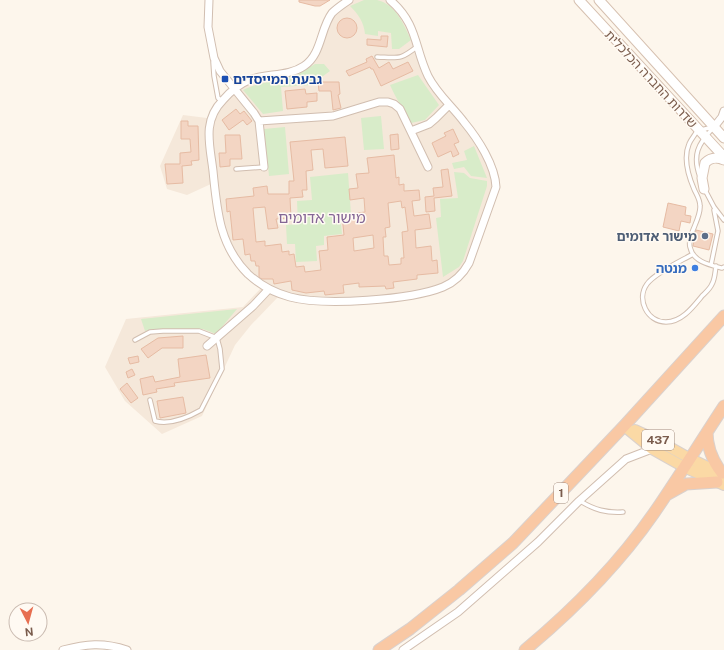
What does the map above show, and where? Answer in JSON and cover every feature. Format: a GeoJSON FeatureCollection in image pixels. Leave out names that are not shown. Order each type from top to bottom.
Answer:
{"type":"FeatureCollection","features":[{"type":"Feature","properties":{"kind":"highway","name":"1"},"geometry":{"type":"LineString","coordinates":[[380,650],[410,629],[459,590],[513,543],[624,426],[724,316]]}},
{"type":"Feature","properties":{"kind":"highway"},"geometry":{"type":"LineString","coordinates":[[525,650],[555,624],[609,569],[641,530],[665,497],[724,406]]}},
{"type":"Feature","properties":{"kind":"highway"},"geometry":{"type":"LineString","coordinates":[[665,497],[686,484],[722,479],[708,450],[707,432]]}},
{"type":"Feature","properties":{"kind":"main road","name":"שדרות החברה הכלכלית"},"geometry":{"type":"LineString","coordinates":[[579,0],[724,157]]}},
{"type":"Feature","properties":{"kind":"main road","name":"שדרות החברה הכלכלית"},"geometry":{"type":"LineString","coordinates":[[599,0],[724,138]]}},
{"type":"Feature","properties":{"kind":"main road"},"geometry":{"type":"LineString","coordinates":[[704,189],[702,178],[705,163],[712,158],[724,160]]}},
{"type":"Feature","properties":{"kind":"main road","name":"437"},"geometry":{"type":"LineString","coordinates":[[624,426],[652,449],[687,462],[722,479]]}},
{"type":"Feature","properties":{"kind":"main road","name":"437"},"geometry":{"type":"LineString","coordinates":[[624,426],[657,440],[687,462]]}},
{"type":"Feature","properties":{"kind":"street"},"geometry":{"type":"LineString","coordinates":[[209,0],[208,27],[213,54],[220,71],[259,121],[264,167]]}},
{"type":"Feature","properties":{"kind":"street"},"geometry":{"type":"LineString","coordinates":[[348,0],[332,14],[313,57],[305,66],[287,73],[251,79],[243,83],[222,100],[214,110],[210,119],[208,133],[217,215],[227,245],[236,259],[249,274],[270,289],[279,294],[292,298],[333,301],[379,298],[408,295],[443,287],[464,272],[469,263],[496,187],[496,176],[478,141],[465,122],[435,87],[428,75],[408,20],[401,9],[390,0]]}},
{"type":"Feature","properties":{"kind":"street"},"geometry":{"type":"LineString","coordinates":[[259,121],[333,116],[379,102],[388,102],[394,104],[400,109],[428,167]]}},
{"type":"Feature","properties":{"kind":"street"},"geometry":{"type":"LineString","coordinates":[[411,131],[429,124],[449,104]]}},
{"type":"Feature","properties":{"kind":"street"},"geometry":{"type":"LineString","coordinates":[[714,127],[722,117],[724,111]]}},
{"type":"Feature","properties":{"kind":"street"},"geometry":{"type":"LineString","coordinates":[[207,346],[253,306],[270,289]]}},
{"type":"Feature","properties":{"kind":"street"},"geometry":{"type":"LineString","coordinates":[[403,650],[458,612],[538,542],[579,501],[626,460],[652,449]]}},
{"type":"Feature","properties":{"kind":"street"},"geometry":{"type":"LineString","coordinates":[[63,650],[84,645],[104,644],[127,650]]}},
{"type":"Feature","properties":{"kind":"lane"},"geometry":{"type":"LineString","coordinates":[[377,57],[398,58],[404,56],[418,46]]}},
{"type":"Feature","properties":{"kind":"lane"},"geometry":{"type":"LineString","coordinates":[[213,54],[214,76],[218,98],[222,100]]}},
{"type":"Feature","properties":{"kind":"lane"},"geometry":{"type":"LineString","coordinates":[[714,127],[701,133],[689,144],[686,158],[689,175],[701,207],[700,214],[690,241],[690,247],[698,260],[722,268],[724,267]]}},
{"type":"Feature","properties":{"kind":"lane"},"geometry":{"type":"LineString","coordinates":[[701,133],[714,127]]}},
{"type":"Feature","properties":{"kind":"lane"},"geometry":{"type":"LineString","coordinates":[[701,133],[696,163],[704,189],[712,204],[724,220]]}},
{"type":"Feature","properties":{"kind":"lane"},"geometry":{"type":"LineString","coordinates":[[236,170],[264,167]]}},
{"type":"Feature","properties":{"kind":"lane"},"geometry":{"type":"LineString","coordinates":[[711,265],[718,231],[712,204]]}},
{"type":"Feature","properties":{"kind":"lane"},"geometry":{"type":"LineString","coordinates":[[693,254],[652,279],[646,285],[642,300],[644,308],[649,315],[657,320],[666,322],[682,317],[712,285],[716,266]]}},
{"type":"Feature","properties":{"kind":"lane"},"geometry":{"type":"LineString","coordinates":[[134,340],[150,332],[199,331],[217,338],[220,349],[222,369],[200,410],[174,422],[161,423],[154,421],[150,400]]}},
{"type":"Feature","properties":{"kind":"lane"},"geometry":{"type":"LineString","coordinates":[[579,501],[610,513],[623,512]]}},
{"type":"Feature","properties":{"kind":"shaded area","name":"מישור אדומים"},"geometry":{"type":"Polygon","coordinates":[[[342,0],[395,0],[403,7],[411,19],[417,33],[430,73],[438,86],[467,120],[494,164],[499,176],[500,187],[472,264],[466,274],[455,284],[430,294],[292,301],[278,297],[251,325],[235,345],[202,416],[162,434],[125,401],[105,367],[126,319],[243,307],[261,288],[233,261],[224,246],[214,216],[211,184],[187,195],[167,189],[160,166],[183,115],[207,118],[212,108],[220,98],[241,80],[250,76],[286,70],[303,63],[310,55],[329,12],[342,0]]]}},
{"type":"Feature","properties":{"kind":"green space"},"geometry":{"type":"Polygon","coordinates":[[[364,0],[377,0],[384,2],[394,10],[411,40],[399,49],[392,49],[391,33],[378,31],[378,36],[365,34],[360,18],[350,6],[364,0]]]}},
{"type":"Feature","properties":{"kind":"green space"},"geometry":{"type":"Polygon","coordinates":[[[315,64],[324,64],[330,71],[311,85],[281,87],[283,111],[263,114],[243,90],[288,77],[315,64]]]}},
{"type":"Feature","properties":{"kind":"green space"},"geometry":{"type":"Polygon","coordinates":[[[418,75],[439,105],[425,120],[411,123],[390,85],[418,75]]]}},
{"type":"Feature","properties":{"kind":"green space"},"geometry":{"type":"Polygon","coordinates":[[[381,116],[384,149],[364,150],[361,118],[381,116]]]}},
{"type":"Feature","properties":{"kind":"green space"},"geometry":{"type":"Polygon","coordinates":[[[285,127],[289,174],[269,176],[264,129],[285,127]]]}},
{"type":"Feature","properties":{"kind":"green space"},"geometry":{"type":"Polygon","coordinates":[[[474,146],[487,178],[471,176],[464,167],[454,169],[452,163],[467,160],[464,151],[474,146]]]}},
{"type":"Feature","properties":{"kind":"green space"},"geometry":{"type":"Polygon","coordinates":[[[454,172],[464,173],[470,178],[487,181],[487,186],[463,261],[459,267],[443,277],[436,218],[441,217],[440,199],[458,198],[454,172]]]}},
{"type":"Feature","properties":{"kind":"green space"},"geometry":{"type":"Polygon","coordinates":[[[348,173],[351,214],[340,215],[342,234],[324,236],[324,245],[316,246],[317,261],[296,262],[295,244],[287,244],[286,225],[298,224],[297,201],[312,200],[310,177],[348,173]]]}},
{"type":"Feature","properties":{"kind":"green space"},"geometry":{"type":"Polygon","coordinates":[[[237,309],[216,334],[203,329],[153,329],[145,331],[141,319],[237,309]]]}},
{"type":"Feature","properties":{"kind":"building"},"geometry":{"type":"Polygon","coordinates":[[[299,0],[330,0],[320,6],[315,6],[299,2],[299,0]]]}},
{"type":"Feature","properties":{"kind":"building"},"geometry":{"type":"Polygon","coordinates":[[[347,18],[354,21],[357,28],[354,35],[347,38],[340,35],[337,28],[340,21],[347,18]]]}},
{"type":"Feature","properties":{"kind":"building"},"geometry":{"type":"Polygon","coordinates":[[[381,36],[388,36],[387,47],[367,45],[367,39],[381,40],[381,36]]]}},
{"type":"Feature","properties":{"kind":"building"},"geometry":{"type":"Polygon","coordinates":[[[372,56],[379,68],[389,62],[393,69],[408,62],[413,71],[381,86],[373,69],[370,67],[349,76],[346,71],[367,62],[366,59],[372,56]]]}},
{"type":"Feature","properties":{"kind":"building"},"geometry":{"type":"Polygon","coordinates":[[[318,82],[339,82],[340,94],[338,95],[341,108],[333,110],[331,91],[319,91],[318,82]]]}},
{"type":"Feature","properties":{"kind":"building"},"geometry":{"type":"Polygon","coordinates":[[[305,89],[306,94],[317,93],[317,101],[307,102],[307,107],[287,109],[285,91],[305,89]]]}},
{"type":"Feature","properties":{"kind":"building"},"geometry":{"type":"Polygon","coordinates":[[[236,109],[240,114],[244,111],[252,121],[247,125],[243,120],[229,130],[222,120],[236,109]]]}},
{"type":"Feature","properties":{"kind":"building"},"geometry":{"type":"Polygon","coordinates":[[[181,121],[188,121],[188,126],[198,126],[199,160],[191,161],[192,165],[182,166],[183,183],[167,184],[165,164],[180,164],[180,153],[191,152],[190,139],[181,139],[181,121]]]}},
{"type":"Feature","properties":{"kind":"building"},"geometry":{"type":"Polygon","coordinates":[[[453,129],[459,142],[454,144],[459,154],[453,157],[451,151],[438,157],[432,143],[446,136],[444,133],[453,129]]]}},
{"type":"Feature","properties":{"kind":"building"},"geometry":{"type":"Polygon","coordinates":[[[398,134],[399,149],[391,150],[390,135],[398,134]]]}},
{"type":"Feature","properties":{"kind":"building"},"geometry":{"type":"Polygon","coordinates":[[[225,135],[240,135],[242,159],[230,159],[230,166],[220,167],[219,153],[226,153],[225,135]]]}},
{"type":"Feature","properties":{"kind":"building"},"geometry":{"type":"Polygon","coordinates":[[[345,137],[348,166],[325,168],[323,149],[311,150],[313,170],[306,171],[307,190],[302,190],[303,197],[290,198],[291,218],[276,219],[278,228],[268,229],[265,207],[253,208],[256,242],[265,241],[265,246],[281,244],[282,252],[289,251],[289,255],[294,254],[296,267],[304,266],[305,272],[321,270],[319,251],[328,250],[327,237],[344,235],[342,215],[365,212],[364,198],[350,200],[349,189],[358,188],[356,174],[369,173],[367,158],[394,155],[396,178],[399,177],[399,185],[404,184],[404,191],[419,190],[420,200],[412,201],[414,216],[429,214],[431,228],[415,230],[416,248],[431,246],[432,261],[437,260],[438,273],[417,275],[417,279],[393,282],[394,288],[386,289],[385,286],[359,287],[359,283],[343,285],[344,293],[325,295],[324,291],[306,293],[292,290],[291,281],[274,284],[273,279],[260,278],[259,266],[256,266],[255,261],[251,261],[250,254],[245,255],[243,239],[233,240],[230,211],[227,212],[226,199],[254,196],[253,188],[267,186],[268,194],[289,194],[289,181],[294,181],[290,142],[345,137]],[[401,201],[388,203],[390,227],[385,228],[386,237],[383,237],[384,256],[388,256],[389,265],[401,264],[401,258],[404,258],[402,232],[408,231],[405,207],[402,208],[401,201]],[[373,235],[353,238],[354,251],[374,248],[373,235]]]}},
{"type":"Feature","properties":{"kind":"building"},"geometry":{"type":"Polygon","coordinates":[[[448,169],[452,196],[434,198],[435,211],[426,212],[425,197],[434,196],[433,188],[443,187],[441,170],[448,169]]]}},
{"type":"Feature","properties":{"kind":"building"},"geometry":{"type":"Polygon","coordinates":[[[668,203],[686,207],[685,215],[691,216],[690,223],[681,221],[679,231],[663,227],[668,203]]]}},
{"type":"Feature","properties":{"kind":"building"},"geometry":{"type":"Polygon","coordinates":[[[696,230],[713,234],[709,250],[693,246],[696,230]]]}},
{"type":"Feature","properties":{"kind":"building"},"geometry":{"type":"Polygon","coordinates":[[[183,336],[183,348],[162,348],[148,358],[141,349],[158,338],[183,336]]]}},
{"type":"Feature","properties":{"kind":"building"},"geometry":{"type":"Polygon","coordinates":[[[206,355],[210,378],[174,383],[175,386],[156,389],[157,392],[143,395],[140,379],[153,376],[155,382],[180,377],[178,359],[206,355]]]}},
{"type":"Feature","properties":{"kind":"building"},"geometry":{"type":"Polygon","coordinates":[[[138,356],[139,362],[130,364],[128,358],[138,356]]]}},
{"type":"Feature","properties":{"kind":"building"},"geometry":{"type":"Polygon","coordinates":[[[132,369],[135,375],[128,378],[126,372],[132,369]]]}},
{"type":"Feature","properties":{"kind":"building"},"geometry":{"type":"Polygon","coordinates":[[[127,383],[138,398],[131,403],[120,389],[127,383]]]}},
{"type":"Feature","properties":{"kind":"building"},"geometry":{"type":"Polygon","coordinates":[[[183,397],[186,413],[160,418],[157,401],[183,397]]]}},
{"type":"Feature","properties":{"kind":"place","name":"גבעת המייסדים"},"geometry":{"type":"Point","coordinates":[225,79]}},
{"type":"Feature","properties":{"kind":"place","name":"מישור אדומים"},"geometry":{"type":"Point","coordinates":[705,236]}},
{"type":"Feature","properties":{"kind":"place","name":"מנטה"},"geometry":{"type":"Point","coordinates":[695,268]}},
{"type":"Feature","properties":{"kind":"district","name":"מישור אדומים"},"geometry":{"type":"Point","coordinates":[322,217]}}]}
